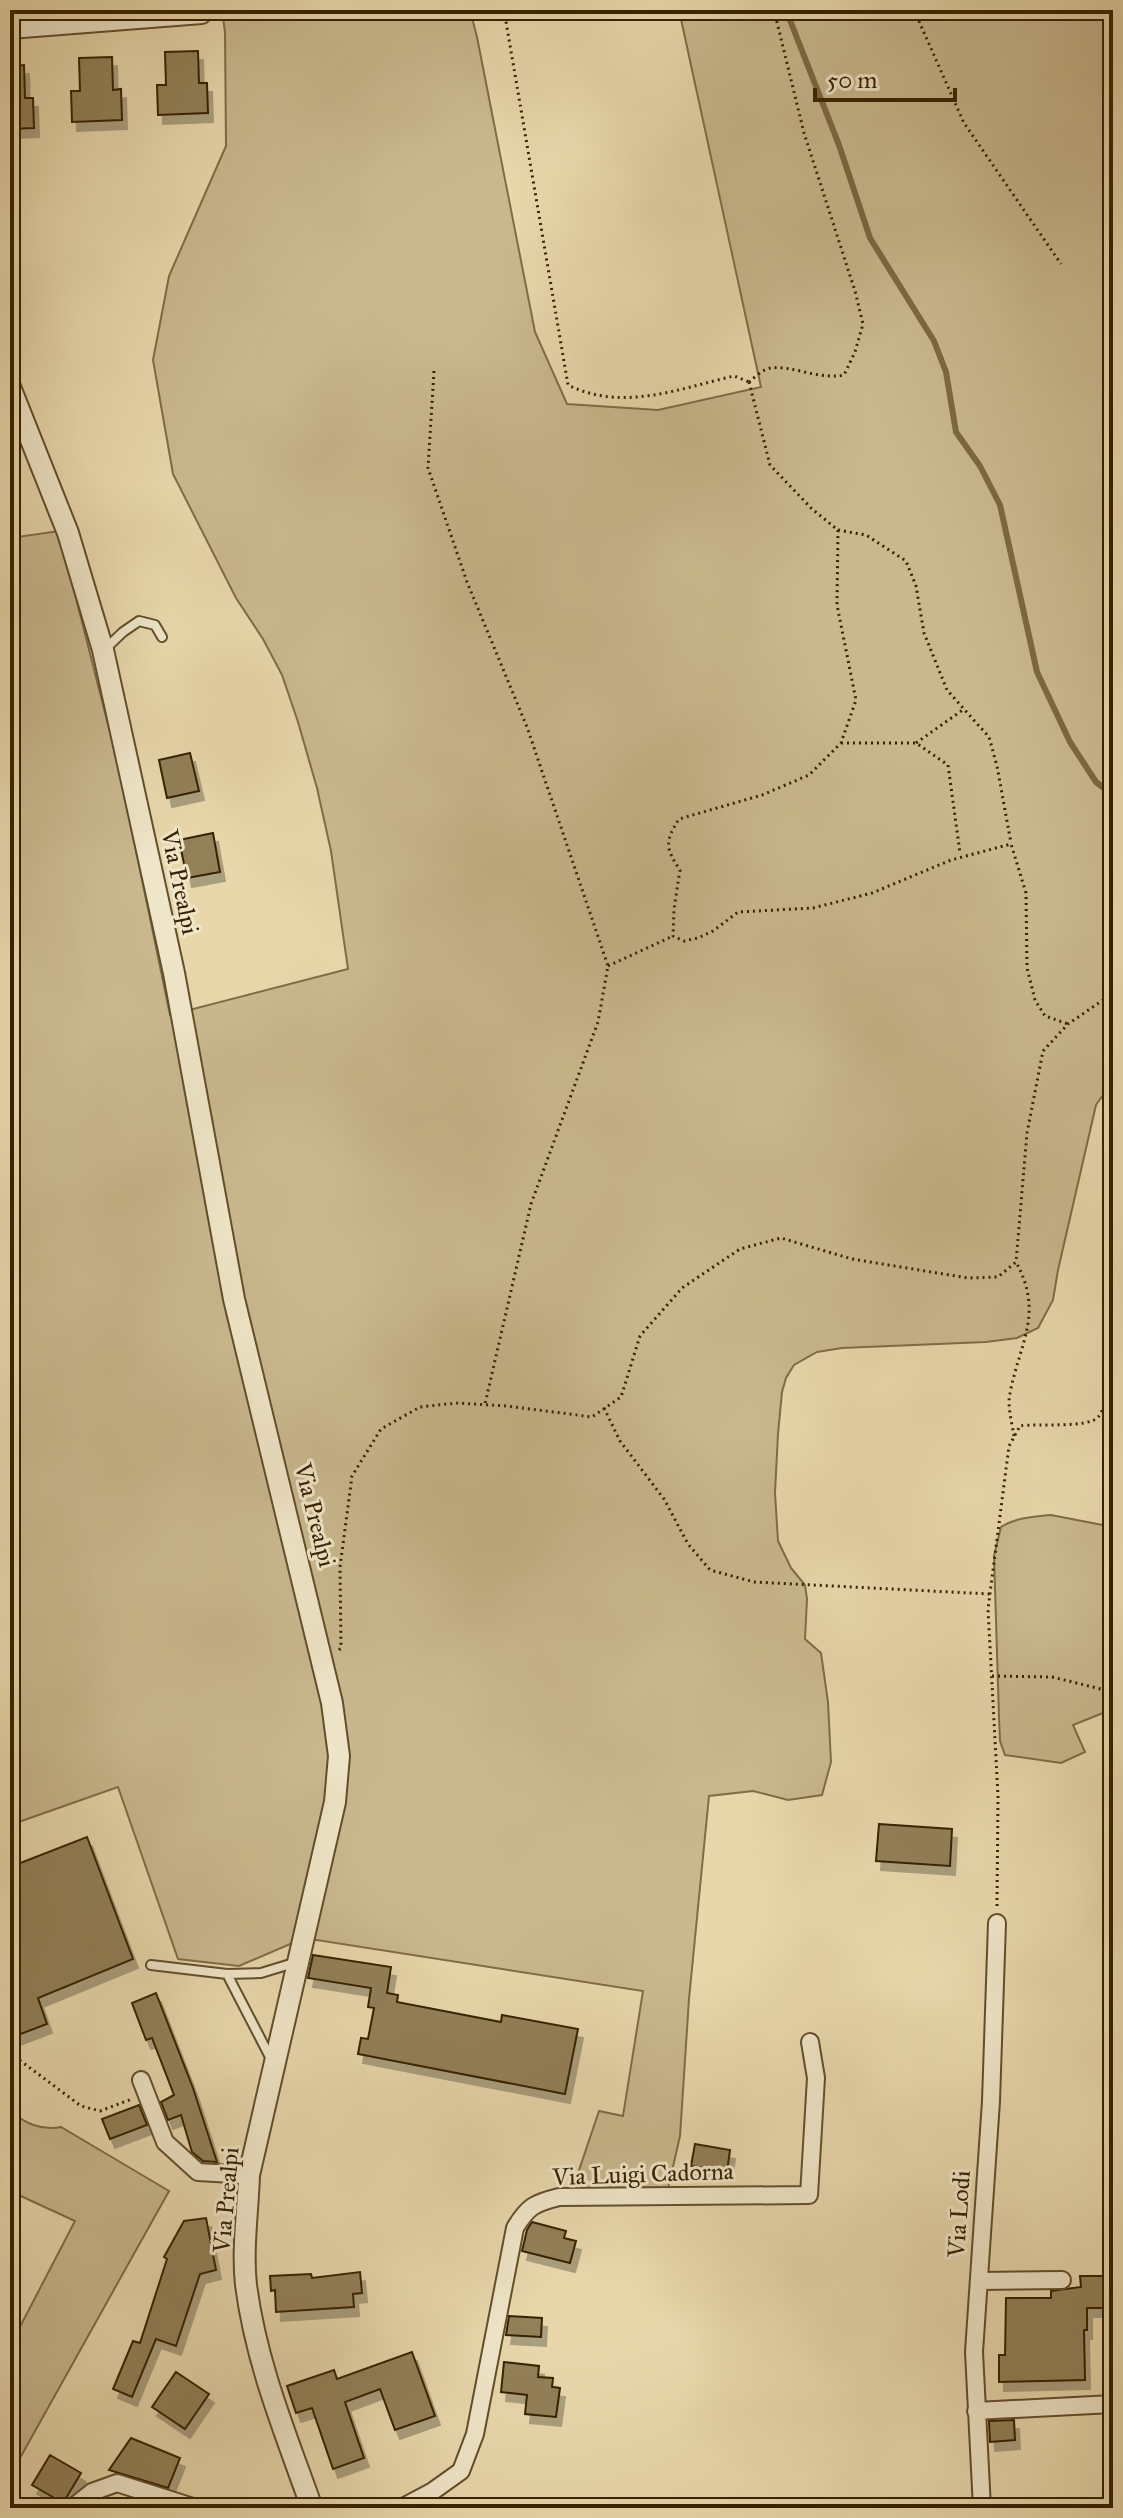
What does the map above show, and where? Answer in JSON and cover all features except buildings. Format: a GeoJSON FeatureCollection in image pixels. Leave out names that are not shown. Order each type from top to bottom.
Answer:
{"type":"FeatureCollection","features":[{"type":"Feature","properties":{"kind":"street"},"geometry":{"type":"LineString","coordinates":[[10,30],[202,15]]}},
{"type":"Feature","properties":{"kind":"street","name":"Via Prealpi"},"geometry":{"type":"LineString","coordinates":[[10,387],[68,533],[103,650],[174,973],[234,1299],[323,1661],[338,1738],[338,1777],[329,1833],[249,2175],[246,2282],[258,2347],[264,2373],[312,2508]]}},
{"type":"Feature","properties":{"kind":"street","name":"Via Lodi"},"geometry":{"type":"LineString","coordinates":[[982,2508],[974,2352],[991,2101],[997,1923]]}},
{"type":"Feature","properties":{"kind":"street","name":"Via Luigi Cadorna"},"geometry":{"type":"LineString","coordinates":[[401,2508],[461,2471],[475,2434],[515,2228],[525,2211],[539,2201],[559,2197],[809,2195],[816,2078],[810,2042]]}},
{"type":"Feature","properties":{"kind":"street"},"geometry":{"type":"LineString","coordinates":[[144,2087],[165,2142],[198,2172],[249,2175]]}},
{"type":"Feature","properties":{"kind":"street"},"geometry":{"type":"LineString","coordinates":[[979,2281],[1062,2280]]}},
{"type":"Feature","properties":{"kind":"street"},"geometry":{"type":"LineString","coordinates":[[976,2411],[1113,2404]]}},
{"type":"Feature","properties":{"kind":"street"},"geometry":{"type":"LineString","coordinates":[[72,2508],[92,2492],[117,2483],[196,2508]]}},
{"type":"Feature","properties":{"kind":"lane"},"geometry":{"type":"LineString","coordinates":[[103,650],[139,621],[155,625],[162,637]]}},
{"type":"Feature","properties":{"kind":"lane"},"geometry":{"type":"LineString","coordinates":[[151,1965],[227,1974],[261,1973],[298,1962]]}},
{"type":"Feature","properties":{"kind":"lane"},"geometry":{"type":"LineString","coordinates":[[227,1974],[273,2064]]}},
{"type":"Feature","properties":{"kind":"path"},"geometry":{"type":"LineString","coordinates":[[504,10],[568,385],[608,399],[641,398],[734,376],[749,382]]}},
{"type":"Feature","properties":{"kind":"path"},"geometry":{"type":"LineString","coordinates":[[749,382],[768,368],[834,377],[844,375],[863,324],[804,133],[774,10]]}},
{"type":"Feature","properties":{"kind":"path"},"geometry":{"type":"LineString","coordinates":[[914,10],[964,123],[1061,264]]}},
{"type":"Feature","properties":{"kind":"path"},"geometry":{"type":"LineString","coordinates":[[434,371],[428,468],[467,582],[527,727],[608,966],[598,1022],[531,1204],[485,1404]]}},
{"type":"Feature","properties":{"kind":"path"},"geometry":{"type":"LineString","coordinates":[[749,382],[770,465],[812,509],[838,530],[866,535],[906,561],[916,586],[924,633],[947,690],[989,737],[1011,844],[1026,893],[1027,968],[1035,1000],[1045,1016],[1068,1024]]}},
{"type":"Feature","properties":{"kind":"path"},"geometry":{"type":"LineString","coordinates":[[673,936],[680,870],[669,853],[669,835],[679,819],[762,795],[809,775],[841,743],[856,700],[837,605],[838,530]]}},
{"type":"Feature","properties":{"kind":"path"},"geometry":{"type":"LineString","coordinates":[[916,743],[964,709]]}},
{"type":"Feature","properties":{"kind":"path"},"geometry":{"type":"LineString","coordinates":[[841,743],[916,743],[948,765],[960,853]]}},
{"type":"Feature","properties":{"kind":"path"},"geometry":{"type":"LineString","coordinates":[[608,966],[673,936],[684,941],[698,938],[738,912],[813,908],[872,893],[951,860],[1011,844]]}},
{"type":"Feature","properties":{"kind":"path"},"geometry":{"type":"LineString","coordinates":[[1014,1438],[1009,1397],[1030,1319],[1031,1303],[1025,1279],[1016,1262],[1027,1133],[1043,1051],[1068,1024],[1106,998],[1113,988]]}},
{"type":"Feature","properties":{"kind":"path"},"geometry":{"type":"LineString","coordinates":[[323,1661],[341,1648],[340,1567],[352,1476],[381,1429],[420,1407],[456,1403],[592,1417],[621,1397],[640,1336],[682,1288],[740,1249],[781,1238],[852,1259],[968,1278],[998,1277],[1016,1262]]}},
{"type":"Feature","properties":{"kind":"path"},"geometry":{"type":"LineString","coordinates":[[997,1923],[998,1796],[988,1609],[1007,1459],[1020,1426],[1036,1423],[1081,1425],[1100,1415],[1113,1367]]}},
{"type":"Feature","properties":{"kind":"path"},"geometry":{"type":"LineString","coordinates":[[604,1408],[620,1441],[664,1499],[688,1544],[710,1570],[754,1582],[990,1594]]}},
{"type":"Feature","properties":{"kind":"path"},"geometry":{"type":"LineString","coordinates":[[992,1676],[1052,1677],[1113,1692]]}},
{"type":"Feature","properties":{"kind":"path"},"geometry":{"type":"LineString","coordinates":[[10,2053],[81,2106],[100,2111],[144,2087]]}},
{"type":"Feature","properties":{"kind":"shaded area"},"geometry":{"type":"Polygon","coordinates":[[[222,10],[470,10],[535,332],[567,404],[658,410],[761,387],[679,10],[1113,10],[1113,1081],[1096,1105],[1053,1300],[1038,1328],[1017,1338],[986,1342],[842,1348],[817,1352],[794,1365],[786,1378],[782,1392],[775,1493],[778,1541],[791,1568],[805,1585],[805,1639],[821,1653],[828,1702],[831,1762],[822,1795],[788,1800],[753,1791],[709,1796],[689,1999],[680,2136],[667,2193],[572,2191],[599,2111],[623,2116],[643,1991],[304,1938],[239,1966],[178,1959],[118,1787],[10,1825],[10,538],[59,531],[119,768],[170,1015],[348,969],[331,851],[298,722],[282,675],[236,598],[173,474],[153,360],[169,276],[226,146],[222,10]]]}},
{"type":"Feature","properties":{"kind":"shaded area"},"geometry":{"type":"Polygon","coordinates":[[[1051,1515],[1113,1527],[1113,1709],[1073,1725],[1085,1752],[1061,1763],[1005,1755],[1000,1741],[999,1717],[994,1556],[1001,1527],[1019,1519],[1051,1515]]]}},
{"type":"Feature","properties":{"kind":"shaded area"},"geometry":{"type":"Polygon","coordinates":[[[10,2111],[34,2125],[61,2127],[169,2191],[10,2476],[10,2346],[75,2221],[10,2191],[10,2111]]]}},
{"type":"Feature","properties":{"kind":"waterway"},"geometry":{"type":"LineString","coordinates":[[786,10],[839,145],[870,238],[934,341],[946,372],[956,432],[980,466],[1000,505],[1037,672],[1070,742],[1096,782],[1113,795]]}}]}
